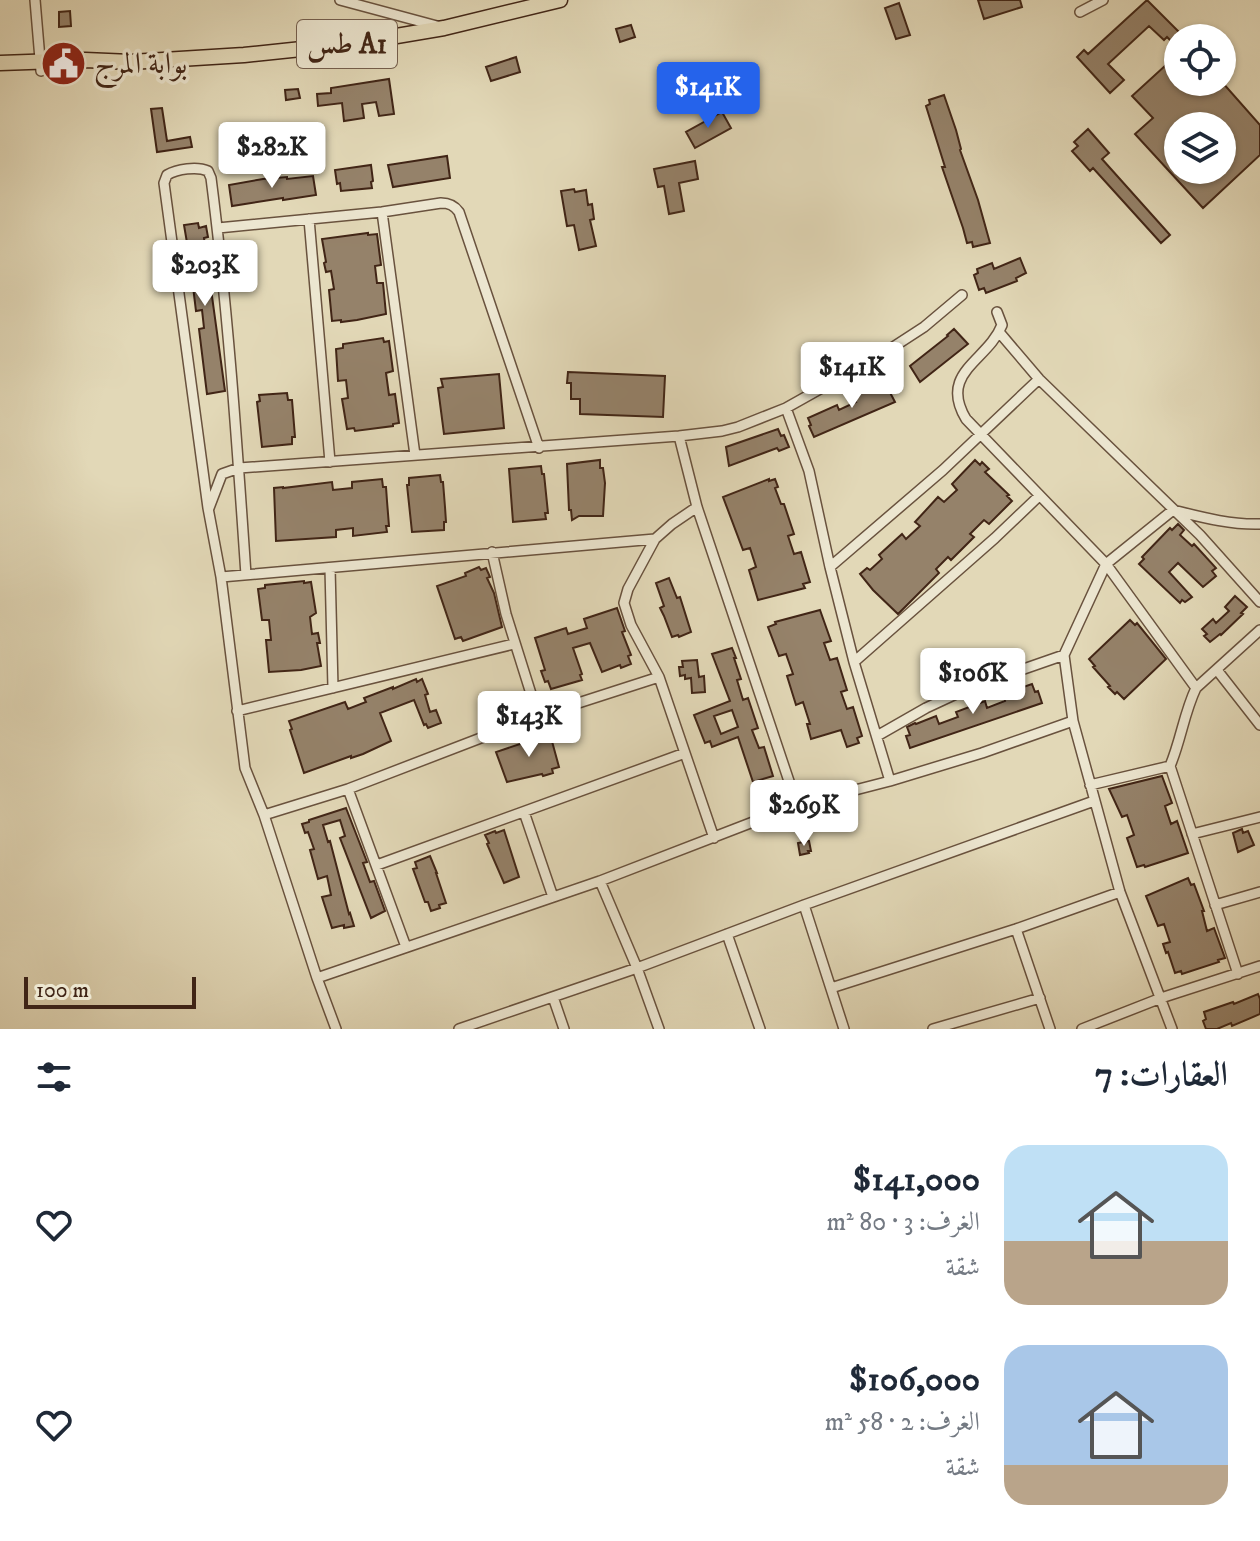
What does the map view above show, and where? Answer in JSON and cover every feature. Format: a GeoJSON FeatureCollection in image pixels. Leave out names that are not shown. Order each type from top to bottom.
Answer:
{"type":"FeatureCollection","features":[{"type":"Feature","properties":{"kind":"highway","name":"طس A1"},"geometry":{"type":"LineString","coordinates":[[40,66],[86,69],[131,62],[349,44],[444,28],[560,0]]}},
{"type":"Feature","properties":{"kind":"highway"},"geometry":{"type":"LineString","coordinates":[[0,63],[40,66]]}},
{"type":"Feature","properties":{"kind":"highway"},"geometry":{"type":"LineString","coordinates":[[0,73],[40,66]]}},
{"type":"Feature","properties":{"kind":"street"},"geometry":{"type":"LineString","coordinates":[[35,0],[40,66]]}},
{"type":"Feature","properties":{"kind":"street"},"geometry":{"type":"LineString","coordinates":[[340,0],[444,28]]}},
{"type":"Feature","properties":{"kind":"street"},"geometry":{"type":"LineString","coordinates":[[1080,12],[1103,0]]}},
{"type":"Feature","properties":{"kind":"street"},"geometry":{"type":"LineString","coordinates":[[246,575],[218,228],[211,178],[208,171],[202,168],[173,172],[167,175],[164,183],[208,508],[221,577],[245,768],[264,815],[336,1029]]}},
{"type":"Feature","properties":{"kind":"street"},"geometry":{"type":"LineString","coordinates":[[218,228],[446,203],[456,207],[539,448]]}},
{"type":"Feature","properties":{"kind":"street"},"geometry":{"type":"LineString","coordinates":[[382,212],[415,455]]}},
{"type":"Feature","properties":{"kind":"street"},"geometry":{"type":"LineString","coordinates":[[309,219],[330,462]]}},
{"type":"Feature","properties":{"kind":"street"},"geometry":{"type":"LineString","coordinates":[[208,508],[222,474],[239,468],[539,448],[730,429],[786,408],[884,353],[924,327],[962,295]]}},
{"type":"Feature","properties":{"kind":"street"},"geometry":{"type":"LineString","coordinates":[[997,312],[1002,325],[999,332],[964,373],[958,386],[960,409],[979,434],[1106,564],[1196,688]]}},
{"type":"Feature","properties":{"kind":"street"},"geometry":{"type":"LineString","coordinates":[[999,332],[1039,379],[1200,535],[1260,602]]}},
{"type":"Feature","properties":{"kind":"street"},"geometry":{"type":"LineString","coordinates":[[830,567],[943,470],[1039,379]]}},
{"type":"Feature","properties":{"kind":"street"},"geometry":{"type":"LineString","coordinates":[[786,408],[809,471],[854,662],[890,781]]}},
{"type":"Feature","properties":{"kind":"street"},"geometry":{"type":"LineString","coordinates":[[679,436],[697,507],[797,805]]}},
{"type":"Feature","properties":{"kind":"street"},"geometry":{"type":"LineString","coordinates":[[854,662],[1039,496]]}},
{"type":"Feature","properties":{"kind":"street"},"geometry":{"type":"LineString","coordinates":[[697,507],[655,539],[628,589],[624,603],[631,625],[659,677],[714,838]]}},
{"type":"Feature","properties":{"kind":"street"},"geometry":{"type":"LineString","coordinates":[[1173,510],[1209,519],[1260,524]]}},
{"type":"Feature","properties":{"kind":"street"},"geometry":{"type":"LineString","coordinates":[[1172,1029],[1120,892],[1073,721],[1064,655],[1106,564],[1173,510]]}},
{"type":"Feature","properties":{"kind":"street"},"geometry":{"type":"LineString","coordinates":[[221,577],[655,539]]}},
{"type":"Feature","properties":{"kind":"street"},"geometry":{"type":"LineString","coordinates":[[492,552],[514,644],[538,716]]}},
{"type":"Feature","properties":{"kind":"street"},"geometry":{"type":"LineString","coordinates":[[330,568],[333,688]]}},
{"type":"Feature","properties":{"kind":"street"},"geometry":{"type":"LineString","coordinates":[[1238,974],[1170,766],[1196,688],[1260,630]]}},
{"type":"Feature","properties":{"kind":"street"},"geometry":{"type":"LineString","coordinates":[[237,711],[514,644]]}},
{"type":"Feature","properties":{"kind":"street"},"geometry":{"type":"LineString","coordinates":[[877,736],[956,694],[1064,655]]}},
{"type":"Feature","properties":{"kind":"street"},"geometry":{"type":"LineString","coordinates":[[1217,670],[1260,725]]}},
{"type":"Feature","properties":{"kind":"street"},"geometry":{"type":"LineString","coordinates":[[264,815],[348,789],[538,716],[659,677]]}},
{"type":"Feature","properties":{"kind":"street"},"geometry":{"type":"LineString","coordinates":[[317,978],[600,881],[797,805],[982,753],[1073,721]]}},
{"type":"Feature","properties":{"kind":"street"},"geometry":{"type":"LineString","coordinates":[[377,865],[685,753]]}},
{"type":"Feature","properties":{"kind":"street"},"geometry":{"type":"LineString","coordinates":[[1090,785],[1170,766]]}},
{"type":"Feature","properties":{"kind":"street"},"geometry":{"type":"LineString","coordinates":[[348,789],[406,947]]}},
{"type":"Feature","properties":{"kind":"street"},"geometry":{"type":"LineString","coordinates":[[459,1029],[637,968],[1094,801]]}},
{"type":"Feature","properties":{"kind":"street"},"geometry":{"type":"LineString","coordinates":[[524,812],[553,897]]}},
{"type":"Feature","properties":{"kind":"street"},"geometry":{"type":"LineString","coordinates":[[1192,834],[1260,817]]}},
{"type":"Feature","properties":{"kind":"street"},"geometry":{"type":"LineString","coordinates":[[600,881],[659,1029]]}},
{"type":"Feature","properties":{"kind":"street"},"geometry":{"type":"LineString","coordinates":[[831,988],[1120,892]]}},
{"type":"Feature","properties":{"kind":"street"},"geometry":{"type":"LineString","coordinates":[[1215,905],[1260,892]]}},
{"type":"Feature","properties":{"kind":"street"},"geometry":{"type":"LineString","coordinates":[[804,905],[844,1029]]}},
{"type":"Feature","properties":{"kind":"street"},"geometry":{"type":"LineString","coordinates":[[1016,929],[1050,1029]]}},
{"type":"Feature","properties":{"kind":"street"},"geometry":{"type":"LineString","coordinates":[[727,934],[760,1029]]}},
{"type":"Feature","properties":{"kind":"street"},"geometry":{"type":"LineString","coordinates":[[1082,1029],[1161,998],[1260,966]]}},
{"type":"Feature","properties":{"kind":"street"},"geometry":{"type":"LineString","coordinates":[[553,997],[564,1029]]}},
{"type":"Feature","properties":{"kind":"street"},"geometry":{"type":"LineString","coordinates":[[933,1029],[1040,998]]}},
{"type":"Feature","properties":{"kind":"building"},"geometry":{"type":"Polygon","coordinates":[[[978,0],[1020,0],[1022,7],[984,19],[978,0]]]}},
{"type":"Feature","properties":{"kind":"building"},"geometry":{"type":"Polygon","coordinates":[[[1147,0],[1171,24],[1164,24],[1164,40],[1149,26],[1108,64],[1124,80],[1110,93],[1077,57],[1084,50],[1088,54],[1147,0]]]}},
{"type":"Feature","properties":{"kind":"building"},"geometry":{"type":"Polygon","coordinates":[[[899,3],[910,35],[896,39],[885,8],[899,3]]]}},
{"type":"Feature","properties":{"kind":"building"},"geometry":{"type":"Polygon","coordinates":[[[70,11],[71,26],[59,27],[59,12],[70,11]]]}},
{"type":"Feature","properties":{"kind":"building"},"geometry":{"type":"Polygon","coordinates":[[[631,25],[635,37],[620,42],[616,29],[631,25]]]}},
{"type":"Feature","properties":{"kind":"building"},"geometry":{"type":"Polygon","coordinates":[[[516,57],[520,72],[491,81],[486,67],[516,57]]]}},
{"type":"Feature","properties":{"kind":"building"},"geometry":{"type":"Polygon","coordinates":[[[1164,67],[1164,96],[1234,96],[1260,125],[1260,155],[1236,177],[1236,112],[1164,112],[1164,166],[1135,134],[1153,118],[1132,96],[1164,67]]]}},
{"type":"Feature","properties":{"kind":"building"},"geometry":{"type":"Polygon","coordinates":[[[389,79],[394,114],[379,116],[376,102],[362,104],[364,118],[344,121],[342,103],[318,106],[317,94],[331,93],[331,88],[389,79]]]}},
{"type":"Feature","properties":{"kind":"building"},"geometry":{"type":"Polygon","coordinates":[[[298,89],[300,98],[286,100],[285,90],[298,89]]]}},
{"type":"Feature","properties":{"kind":"building"},"geometry":{"type":"Polygon","coordinates":[[[944,95],[990,243],[973,247],[972,242],[967,243],[942,167],[945,167],[926,106],[930,104],[929,100],[944,95]]]}},
{"type":"Feature","properties":{"kind":"building"},"geometry":{"type":"Polygon","coordinates":[[[162,108],[167,141],[190,137],[192,147],[157,152],[151,109],[162,108]]]}},
{"type":"Feature","properties":{"kind":"building"},"geometry":{"type":"Polygon","coordinates":[[[722,112],[731,128],[695,148],[686,132],[722,112]]]}},
{"type":"Feature","properties":{"kind":"building"},"geometry":{"type":"Polygon","coordinates":[[[1088,129],[1109,153],[1102,159],[1170,235],[1161,243],[1093,168],[1090,171],[1072,151],[1078,146],[1074,142],[1088,129]]]}},
{"type":"Feature","properties":{"kind":"building"},"geometry":{"type":"Polygon","coordinates":[[[447,156],[450,178],[393,187],[388,165],[447,156]]]}},
{"type":"Feature","properties":{"kind":"building"},"geometry":{"type":"Polygon","coordinates":[[[695,161],[698,179],[679,183],[684,211],[669,214],[664,186],[658,187],[654,169],[695,161]]]}},
{"type":"Feature","properties":{"kind":"building"},"geometry":{"type":"Polygon","coordinates":[[[371,165],[372,188],[341,191],[335,170],[371,165]]]}},
{"type":"Feature","properties":{"kind":"building"},"geometry":{"type":"Polygon","coordinates":[[[313,176],[316,195],[232,206],[229,185],[313,176]]]}},
{"type":"Feature","properties":{"kind":"building"},"geometry":{"type":"Polygon","coordinates":[[[1181,184],[1229,184],[1203,208],[1181,184]]]}},
{"type":"Feature","properties":{"kind":"building"},"geometry":{"type":"Polygon","coordinates":[[[574,189],[575,192],[586,190],[594,219],[590,220],[596,246],[579,250],[574,225],[567,226],[561,191],[574,189]]]}},
{"type":"Feature","properties":{"kind":"building"},"geometry":{"type":"Polygon","coordinates":[[[198,223],[199,228],[206,226],[208,237],[204,238],[225,391],[207,394],[199,329],[204,328],[202,310],[196,311],[184,225],[198,223]]]}},
{"type":"Feature","properties":{"kind":"building"},"geometry":{"type":"Polygon","coordinates":[[[377,234],[381,265],[375,266],[377,283],[383,283],[386,314],[332,321],[329,290],[334,289],[331,271],[326,272],[322,239],[377,234]]]}},
{"type":"Feature","properties":{"kind":"building"},"geometry":{"type":"Polygon","coordinates":[[[1020,258],[1026,273],[1016,278],[1017,281],[986,293],[984,288],[979,290],[974,275],[978,273],[977,269],[992,263],[994,269],[1020,258]]]}},
{"type":"Feature","properties":{"kind":"building"},"geometry":{"type":"Polygon","coordinates":[[[954,329],[968,344],[920,382],[910,366],[954,329]]]}},
{"type":"Feature","properties":{"kind":"building"},"geometry":{"type":"Polygon","coordinates":[[[383,338],[384,342],[389,341],[393,371],[386,373],[389,395],[395,394],[399,423],[355,431],[354,428],[347,429],[342,399],[348,398],[346,380],[338,381],[336,349],[343,348],[343,344],[383,338]]]}},
{"type":"Feature","properties":{"kind":"building"},"geometry":{"type":"Polygon","coordinates":[[[568,372],[665,376],[663,417],[580,414],[580,399],[571,399],[568,372]]]}},
{"type":"Feature","properties":{"kind":"building"},"geometry":{"type":"Polygon","coordinates":[[[499,374],[504,428],[444,434],[438,388],[443,387],[441,379],[499,374]]]}},
{"type":"Feature","properties":{"kind":"building"},"geometry":{"type":"Polygon","coordinates":[[[884,381],[895,402],[814,437],[808,418],[837,405],[839,410],[856,402],[853,396],[884,381]]]}},
{"type":"Feature","properties":{"kind":"building"},"geometry":{"type":"Polygon","coordinates":[[[287,393],[288,400],[292,400],[295,437],[292,437],[292,444],[262,447],[259,395],[287,393]]]}},
{"type":"Feature","properties":{"kind":"building"},"geometry":{"type":"Polygon","coordinates":[[[778,429],[789,447],[779,451],[777,448],[729,466],[726,447],[778,429]]]}},
{"type":"Feature","properties":{"kind":"building"},"geometry":{"type":"Polygon","coordinates":[[[600,460],[605,483],[603,516],[579,516],[572,520],[567,464],[600,460]]]}},
{"type":"Feature","properties":{"kind":"building"},"geometry":{"type":"Polygon","coordinates":[[[975,460],[989,469],[985,472],[1012,501],[989,524],[984,520],[970,534],[974,537],[951,560],[948,557],[936,569],[939,573],[898,614],[860,574],[882,559],[879,555],[902,534],[906,539],[920,526],[915,522],[938,497],[944,502],[957,490],[952,484],[975,460]]]}},
{"type":"Feature","properties":{"kind":"building"},"geometry":{"type":"Polygon","coordinates":[[[541,466],[548,513],[545,513],[546,519],[513,522],[509,469],[541,466]]]}},
{"type":"Feature","properties":{"kind":"building"},"geometry":{"type":"Polygon","coordinates":[[[440,475],[445,507],[444,530],[412,532],[409,478],[440,475]]]}},
{"type":"Feature","properties":{"kind":"building"},"geometry":{"type":"Polygon","coordinates":[[[382,479],[383,487],[386,487],[387,532],[353,536],[353,528],[336,530],[336,537],[276,541],[274,488],[332,482],[333,490],[352,488],[352,482],[382,479]]]}},
{"type":"Feature","properties":{"kind":"building"},"geometry":{"type":"Polygon","coordinates":[[[775,479],[778,487],[775,488],[794,534],[788,536],[794,554],[801,552],[810,582],[803,584],[805,588],[758,600],[749,570],[756,567],[750,548],[743,550],[723,497],[775,479]]]}},
{"type":"Feature","properties":{"kind":"building"},"geometry":{"type":"Polygon","coordinates":[[[1178,524],[1184,530],[1180,535],[1192,546],[1194,544],[1216,568],[1212,571],[1216,576],[1203,587],[1178,563],[1169,572],[1192,597],[1180,603],[1139,564],[1170,528],[1172,530],[1178,524]]]}},
{"type":"Feature","properties":{"kind":"building"},"geometry":{"type":"Polygon","coordinates":[[[479,567],[481,570],[486,568],[490,577],[487,578],[502,627],[463,641],[461,637],[455,639],[437,586],[466,576],[465,573],[479,567]]]}},
{"type":"Feature","properties":{"kind":"building"},"geometry":{"type":"Polygon","coordinates":[[[669,578],[677,598],[680,597],[691,632],[679,637],[672,637],[660,608],[664,606],[656,583],[669,578]]]}},
{"type":"Feature","properties":{"kind":"building"},"geometry":{"type":"Polygon","coordinates":[[[311,582],[316,613],[310,617],[312,634],[318,633],[321,666],[269,672],[266,640],[271,640],[269,620],[262,620],[258,589],[265,588],[265,585],[311,582]]]}},
{"type":"Feature","properties":{"kind":"building"},"geometry":{"type":"Polygon","coordinates":[[[1235,596],[1247,607],[1221,635],[1210,642],[1202,629],[1213,619],[1216,623],[1229,611],[1225,607],[1235,596]]]}},
{"type":"Feature","properties":{"kind":"building"},"geometry":{"type":"Polygon","coordinates":[[[617,608],[631,664],[602,672],[590,643],[573,648],[582,680],[551,689],[541,671],[545,670],[535,638],[566,628],[568,634],[587,628],[584,619],[617,608]]]}},
{"type":"Feature","properties":{"kind":"building"},"geometry":{"type":"Polygon","coordinates":[[[820,610],[831,641],[824,643],[830,660],[837,658],[847,690],[841,692],[847,709],[853,707],[862,736],[857,738],[859,743],[847,747],[841,730],[811,739],[803,702],[796,705],[787,676],[793,674],[786,654],[779,656],[768,627],[775,622],[820,610]]]}},
{"type":"Feature","properties":{"kind":"building"},"geometry":{"type":"Polygon","coordinates":[[[1130,620],[1135,625],[1137,623],[1166,659],[1124,699],[1108,687],[1089,659],[1130,620]]]}},
{"type":"Feature","properties":{"kind":"building"},"geometry":{"type":"Polygon","coordinates":[[[732,648],[743,700],[748,698],[758,728],[752,730],[759,748],[764,747],[773,776],[753,782],[738,737],[712,747],[710,741],[705,743],[694,715],[730,701],[712,654],[732,648]],[[732,710],[714,716],[721,734],[738,727],[732,710]]]}},
{"type":"Feature","properties":{"kind":"building"},"geometry":{"type":"Polygon","coordinates":[[[697,660],[699,677],[704,676],[705,692],[692,693],[691,678],[680,676],[679,667],[683,667],[682,661],[697,660]]]}},
{"type":"Feature","properties":{"kind":"building"},"geometry":{"type":"Polygon","coordinates":[[[416,679],[417,682],[422,679],[430,712],[436,710],[441,723],[428,728],[424,725],[414,700],[380,713],[391,741],[363,754],[304,773],[289,721],[345,702],[348,709],[366,702],[364,698],[416,679]]]}},
{"type":"Feature","properties":{"kind":"building"},"geometry":{"type":"Polygon","coordinates":[[[1032,684],[1042,703],[910,748],[907,727],[936,716],[939,724],[958,717],[956,712],[985,701],[987,708],[1005,701],[1003,694],[1032,684]]]}},
{"type":"Feature","properties":{"kind":"building"},"geometry":{"type":"Polygon","coordinates":[[[550,734],[559,767],[543,776],[507,782],[496,752],[550,734]]]}},
{"type":"Feature","properties":{"kind":"building"},"geometry":{"type":"Polygon","coordinates":[[[1162,776],[1172,803],[1165,806],[1171,824],[1177,821],[1188,853],[1137,867],[1127,838],[1134,835],[1127,815],[1122,817],[1109,789],[1162,776]]]}},
{"type":"Feature","properties":{"kind":"building"},"geometry":{"type":"Polygon","coordinates":[[[346,808],[367,862],[363,863],[370,882],[374,881],[385,911],[371,918],[340,838],[345,836],[340,820],[323,825],[354,926],[332,928],[322,897],[331,895],[327,876],[318,879],[310,850],[314,849],[302,824],[346,808]]]}},
{"type":"Feature","properties":{"kind":"building"},"geometry":{"type":"Polygon","coordinates":[[[1242,829],[1243,833],[1248,831],[1254,845],[1238,852],[1233,833],[1242,829]]]}},
{"type":"Feature","properties":{"kind":"building"},"geometry":{"type":"Polygon","coordinates":[[[504,830],[519,877],[504,883],[485,835],[504,830]]]}},
{"type":"Feature","properties":{"kind":"building"},"geometry":{"type":"Polygon","coordinates":[[[809,841],[811,851],[800,855],[798,843],[809,841]]]}},
{"type":"Feature","properties":{"kind":"building"},"geometry":{"type":"Polygon","coordinates":[[[430,856],[446,903],[431,911],[413,869],[417,868],[415,862],[430,856]]]}},
{"type":"Feature","properties":{"kind":"building"},"geometry":{"type":"Polygon","coordinates":[[[1188,878],[1191,885],[1194,884],[1204,911],[1207,931],[1214,928],[1225,958],[1182,974],[1181,971],[1175,973],[1163,944],[1170,942],[1164,924],[1158,926],[1146,896],[1188,878]]]}},
{"type":"Feature","properties":{"kind":"building"},"geometry":{"type":"Polygon","coordinates":[[[1258,994],[1260,1014],[1232,1026],[1231,1023],[1217,1029],[1206,1029],[1204,1012],[1258,994]]]}},
{"type":"Feature","properties":{"kind":"place","name":"بوابة المرج"},"geometry":{"type":"Point","coordinates":[63,64]}}]}
